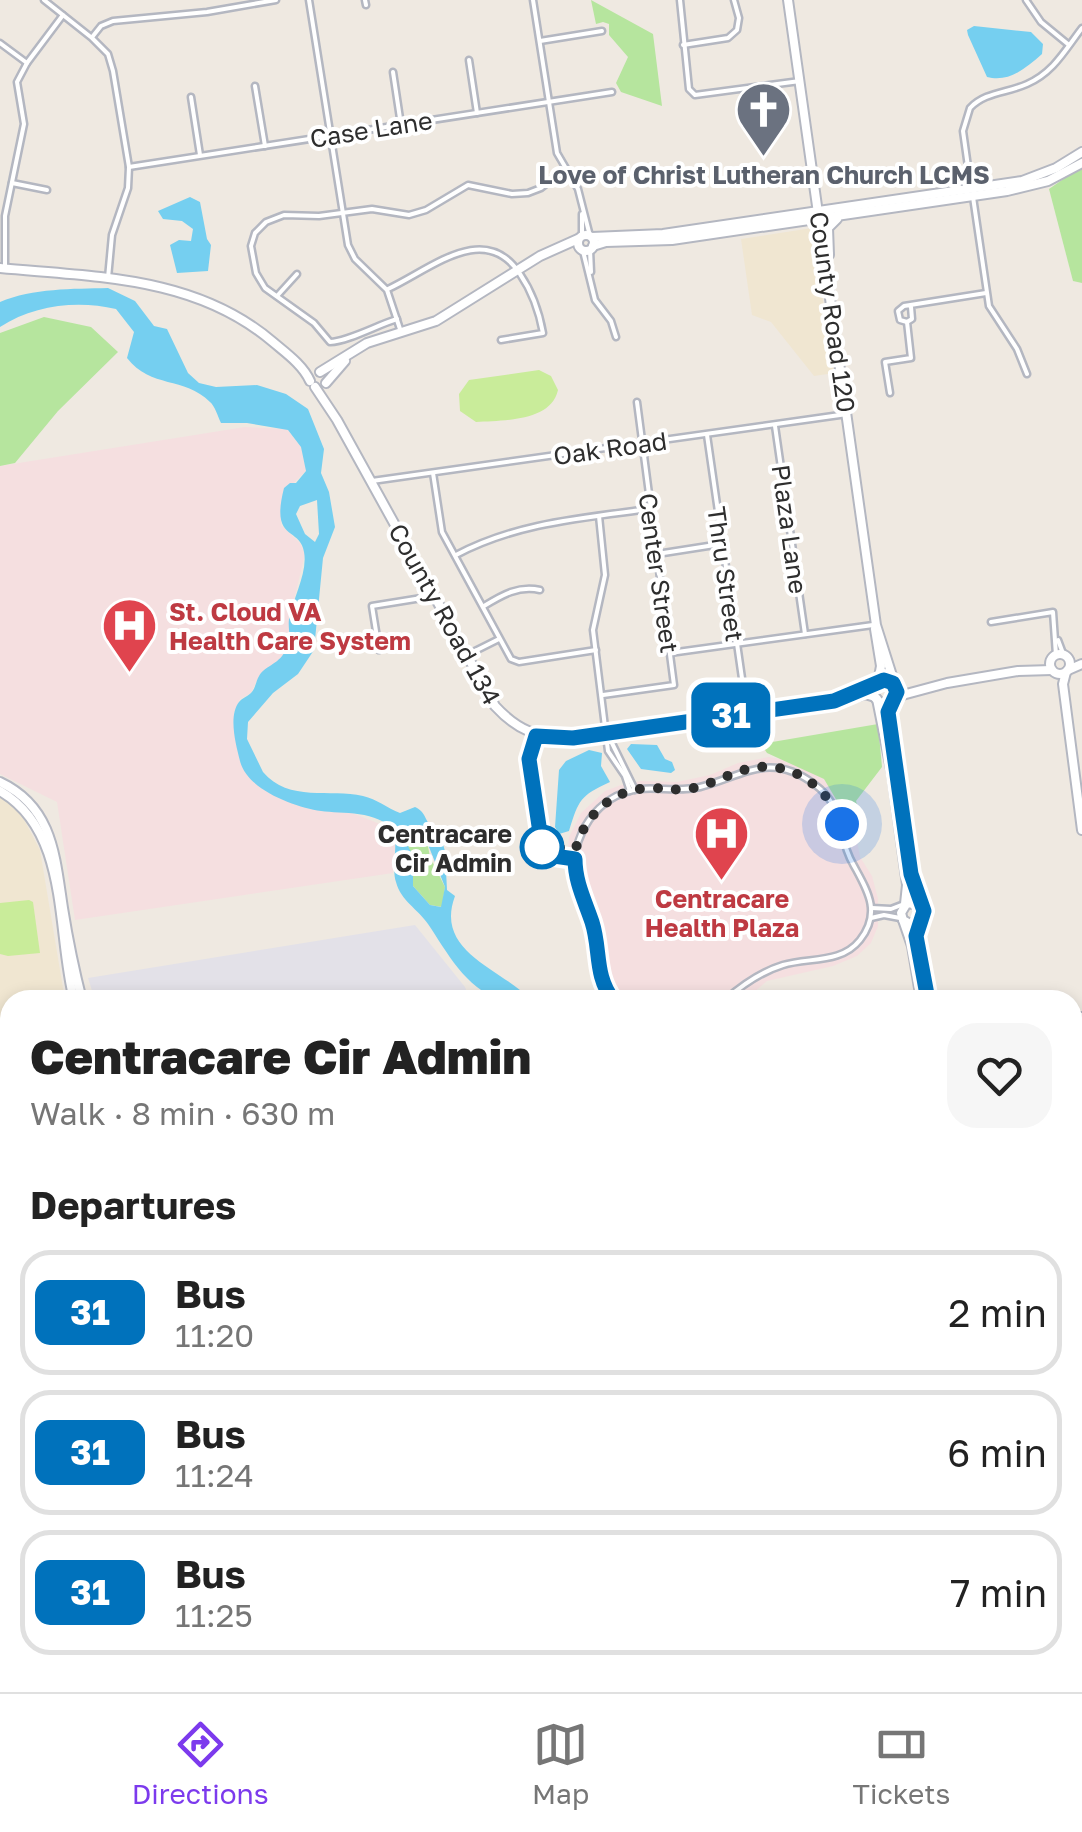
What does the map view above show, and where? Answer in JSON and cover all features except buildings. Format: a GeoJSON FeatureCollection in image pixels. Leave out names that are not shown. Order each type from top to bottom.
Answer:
{"type":"FeatureCollection","features":[{"type":"Feature","properties":{"kind":"street"},"geometry":{"type":"LineString","coordinates":[[44,0],[108,54],[114,72],[129,167],[128,188],[112,235],[108,278]]}},
{"type":"Feature","properties":{"kind":"street"},"geometry":{"type":"LineString","coordinates":[[92,38],[101,26],[113,21],[208,12],[276,0]]}},
{"type":"Feature","properties":{"kind":"street"},"geometry":{"type":"LineString","coordinates":[[310,0],[351,254],[386,290],[401,334]]}},
{"type":"Feature","properties":{"kind":"street"},"geometry":{"type":"LineString","coordinates":[[533,0],[557,153],[576,184],[592,286],[616,337]]}},
{"type":"Feature","properties":{"kind":"street"},"geometry":{"type":"LineString","coordinates":[[680,0],[688,89],[695,95],[800,80]]}},
{"type":"Feature","properties":{"kind":"street"},"geometry":{"type":"LineString","coordinates":[[683,45],[728,38],[737,30],[734,0]]}},
{"type":"Feature","properties":{"kind":"street","name":"County Road 120"},"geometry":{"type":"LineString","coordinates":[[788,0],[876,624],[895,692],[889,717],[911,874],[921,906]]}},
{"type":"Feature","properties":{"kind":"street"},"geometry":{"type":"LineString","coordinates":[[1026,0],[1040,22],[1069,45]]}},
{"type":"Feature","properties":{"kind":"street"},"geometry":{"type":"LineString","coordinates":[[3,268],[5,216],[24,124],[17,82],[63,15]]}},
{"type":"Feature","properties":{"kind":"street"},"geometry":{"type":"LineString","coordinates":[[1027,374],[1017,349],[994,318],[986,293],[963,131],[970,108],[988,95],[1037,79],[1062,58],[1082,28]]}},
{"type":"Feature","properties":{"kind":"street"},"geometry":{"type":"LineString","coordinates":[[540,40],[602,31]]}},
{"type":"Feature","properties":{"kind":"street"},"geometry":{"type":"LineString","coordinates":[[0,43],[27,63]]}},
{"type":"Feature","properties":{"kind":"street"},"geometry":{"type":"LineString","coordinates":[[469,60],[477,113]]}},
{"type":"Feature","properties":{"kind":"street"},"geometry":{"type":"LineString","coordinates":[[392,72],[401,125]]}},
{"type":"Feature","properties":{"kind":"street"},"geometry":{"type":"LineString","coordinates":[[255,86],[265,146]]}},
{"type":"Feature","properties":{"kind":"street","name":"Case Lane"},"geometry":{"type":"LineString","coordinates":[[129,167],[612,92]]}},
{"type":"Feature","properties":{"kind":"street"},"geometry":{"type":"LineString","coordinates":[[191,97],[200,155]]}},
{"type":"Feature","properties":{"kind":"street"},"geometry":{"type":"LineString","coordinates":[[818,215],[846,215],[972,193],[1036,177],[1082,152]]}},
{"type":"Feature","properties":{"kind":"street"},"geometry":{"type":"LineString","coordinates":[[318,380],[360,346],[444,316],[559,248],[1038,184],[1082,162]]}},
{"type":"Feature","properties":{"kind":"street"},"geometry":{"type":"LineString","coordinates":[[397,320],[330,342],[314,323],[265,288],[251,262],[256,233],[266,222],[280,216],[312,217],[372,209],[396,215],[416,214],[460,188],[476,184],[512,194],[528,193],[565,169]]}},
{"type":"Feature","properties":{"kind":"street"},"geometry":{"type":"LineString","coordinates":[[12,183],[47,190]]}},
{"type":"Feature","properties":{"kind":"street"},"geometry":{"type":"LineString","coordinates":[[830,295],[828,228],[846,215]]}},
{"type":"Feature","properties":{"kind":"street"},"geometry":{"type":"LineString","coordinates":[[247,227],[256,233]]}},
{"type":"Feature","properties":{"kind":"street"},"geometry":{"type":"LineString","coordinates":[[386,290],[410,281],[426,268],[487,247],[508,257],[532,291],[543,333],[501,340]]}},
{"type":"Feature","properties":{"kind":"street","name":"County Road 134"},"geometry":{"type":"LineString","coordinates":[[3,268],[156,284],[214,304],[246,322],[318,380],[495,706],[523,731],[552,739],[865,694],[876,698]]}},
{"type":"Feature","properties":{"kind":"street"},"geometry":{"type":"LineString","coordinates":[[277,297],[297,274]]}},
{"type":"Feature","properties":{"kind":"street"},"geometry":{"type":"LineString","coordinates":[[908,322],[900,320],[898,310],[904,306],[986,293]]}},
{"type":"Feature","properties":{"kind":"street"},"geometry":{"type":"LineString","coordinates":[[890,393],[885,362],[911,358],[911,307]]}},
{"type":"Feature","properties":{"kind":"street","name":"Center Street"},"geometry":{"type":"LineString","coordinates":[[603,695],[674,684],[636,402]]}},
{"type":"Feature","properties":{"kind":"street","name":"Oak Road"},"geometry":{"type":"LineString","coordinates":[[372,481],[847,414]]}},
{"type":"Feature","properties":{"kind":"street","name":"Plaza Lane"},"geometry":{"type":"LineString","coordinates":[[774,425],[806,634]]}},
{"type":"Feature","properties":{"kind":"street","name":"Thru Street"},"geometry":{"type":"LineString","coordinates":[[706,434],[746,713]]}},
{"type":"Feature","properties":{"kind":"street"},"geometry":{"type":"LineString","coordinates":[[433,473],[442,532],[511,659],[519,662],[596,650]]}},
{"type":"Feature","properties":{"kind":"street"},"geometry":{"type":"LineString","coordinates":[[456,556],[489,538],[522,528],[651,509]]}},
{"type":"Feature","properties":{"kind":"street"},"geometry":{"type":"LineString","coordinates":[[598,516],[605,575],[594,630],[608,751],[633,790]]}},
{"type":"Feature","properties":{"kind":"street"},"geometry":{"type":"LineString","coordinates":[[657,554],[722,544]]}},
{"type":"Feature","properties":{"kind":"street"},"geometry":{"type":"LineString","coordinates":[[484,606],[507,593],[540,590]]}},
{"type":"Feature","properties":{"kind":"street"},"geometry":{"type":"LineString","coordinates":[[378,650],[372,606],[434,596]]}},
{"type":"Feature","properties":{"kind":"street"},"geometry":{"type":"LineString","coordinates":[[991,622],[1052,612],[1060,656],[1052,670]]}},
{"type":"Feature","properties":{"kind":"street"},"geometry":{"type":"LineString","coordinates":[[670,652],[876,624]]}},
{"type":"Feature","properties":{"kind":"street","name":"County Road 120"},"geometry":{"type":"LineString","coordinates":[[876,624],[874,636],[881,671],[878,683]]}},
{"type":"Feature","properties":{"kind":"street"},"geometry":{"type":"LineString","coordinates":[[468,655],[501,638]]}},
{"type":"Feature","properties":{"kind":"street"},"geometry":{"type":"LineString","coordinates":[[1060,656],[1069,662],[1063,682],[1082,830]]}},
{"type":"Feature","properties":{"kind":"street"},"geometry":{"type":"LineString","coordinates":[[1018,671],[1060,656],[1082,662]]}},
{"type":"Feature","properties":{"kind":"street"},"geometry":{"type":"LineString","coordinates":[[876,698],[886,703],[895,692],[1018,671],[1067,671],[1082,662]]}},
{"type":"Feature","properties":{"kind":"street"},"geometry":{"type":"LineString","coordinates":[[1052,670],[1061,689],[1067,720]]}},
{"type":"Feature","properties":{"kind":"street"},"geometry":{"type":"LineString","coordinates":[[895,692],[887,680],[878,683],[874,690],[892,774],[907,885],[903,919],[921,990]]}},
{"type":"Feature","properties":{"kind":"street","name":"County Road 134"},"geometry":{"type":"LineString","coordinates":[[838,700],[878,683]]}},
{"type":"Feature","properties":{"kind":"street"},"geometry":{"type":"LineString","coordinates":[[607,990],[598,974],[594,930],[578,886],[575,859],[579,838],[590,818],[607,802],[633,790],[683,790],[763,767],[796,773],[817,786],[835,807],[849,856],[867,887],[870,918],[861,939],[850,950],[835,957],[774,968],[737,990]]}},
{"type":"Feature","properties":{"kind":"street"},"geometry":{"type":"LineString","coordinates":[[0,782],[28,800],[46,824],[56,852],[73,990]]}},
{"type":"Feature","properties":{"kind":"street"},"geometry":{"type":"LineString","coordinates":[[0,791],[24,809],[43,839],[79,990]]}},
{"type":"Feature","properties":{"kind":"street"},"geometry":{"type":"LineString","coordinates":[[872,908],[891,909],[913,901],[921,906],[916,936],[923,990]]}},
{"type":"Feature","properties":{"kind":"street"},"geometry":{"type":"LineString","coordinates":[[870,918],[884,915],[913,924],[921,920]]}},
{"type":"Feature","properties":{"kind":"shaded area"},"geometry":{"type":"Polygon","coordinates":[[[812,228],[834,373],[814,376],[771,322],[752,315],[741,239],[812,228]]]}},
{"type":"Feature","properties":{"kind":"shaded area","name":"St. Cloud VA Health Care System"},"geometry":{"type":"Polygon","coordinates":[[[245,427],[287,429],[301,447],[306,471],[283,493],[281,525],[300,543],[305,554],[286,648],[280,661],[258,678],[251,693],[240,699],[234,712],[240,762],[254,782],[277,796],[321,811],[352,813],[390,828],[396,837],[393,873],[75,920],[57,802],[0,774],[0,466],[245,427]]]}},
{"type":"Feature","properties":{"kind":"shaded area","name":"Centracare Health Plaza"},"geometry":{"type":"Polygon","coordinates":[[[769,757],[797,762],[828,776],[853,818],[860,857],[872,876],[878,899],[878,926],[871,943],[857,956],[833,966],[767,981],[757,990],[600,990],[590,966],[587,930],[571,888],[567,859],[569,837],[581,813],[605,791],[621,785],[677,782],[710,775],[738,763],[769,757]]]}},
{"type":"Feature","properties":{"kind":"shaded area"},"geometry":{"type":"Polygon","coordinates":[[[0,796],[19,810],[40,850],[63,990],[0,990],[0,796]]]}},
{"type":"Feature","properties":{"kind":"shaded area"},"geometry":{"type":"Polygon","coordinates":[[[415,925],[466,990],[92,990],[88,978],[415,925]]]}},
{"type":"Feature","properties":{"kind":"green space"},"geometry":{"type":"Polygon","coordinates":[[[591,0],[653,34],[662,106],[621,92],[616,83],[628,57],[609,35],[609,24],[596,24],[591,0]]]}},
{"type":"Feature","properties":{"kind":"green space"},"geometry":{"type":"Polygon","coordinates":[[[1082,166],[1082,283],[1073,281],[1049,189],[1082,166]]]}},
{"type":"Feature","properties":{"kind":"green space"},"geometry":{"type":"Polygon","coordinates":[[[44,317],[91,327],[118,352],[58,411],[15,463],[0,466],[0,333],[44,317]]]}},
{"type":"Feature","properties":{"kind":"green space"},"geometry":{"type":"Polygon","coordinates":[[[539,370],[551,376],[558,390],[554,400],[536,414],[476,422],[460,411],[459,394],[469,380],[539,370]]]}},
{"type":"Feature","properties":{"kind":"green space"},"geometry":{"type":"Polygon","coordinates":[[[878,724],[882,767],[856,801],[861,818],[850,823],[824,779],[767,753],[761,744],[878,724]]]}},
{"type":"Feature","properties":{"kind":"green space"},"geometry":{"type":"Polygon","coordinates":[[[421,827],[445,887],[442,907],[430,905],[413,886],[408,846],[413,843],[411,829],[421,827]]]}},
{"type":"Feature","properties":{"kind":"green space"},"geometry":{"type":"Polygon","coordinates":[[[33,902],[40,953],[0,954],[0,903],[33,902]]]}},
{"type":"Feature","properties":{"kind":"water"},"geometry":{"type":"Polygon","coordinates":[[[974,26],[1031,32],[1043,44],[1042,54],[1010,76],[987,77],[968,35],[967,30],[974,26]]]}},
{"type":"Feature","properties":{"kind":"water"},"geometry":{"type":"Polygon","coordinates":[[[190,197],[200,202],[211,245],[208,271],[177,273],[170,245],[179,240],[191,241],[193,229],[182,221],[163,219],[158,211],[190,197]]]}},
{"type":"Feature","properties":{"kind":"water"},"geometry":{"type":"Polygon","coordinates":[[[108,288],[135,301],[154,326],[167,329],[188,373],[199,383],[216,387],[257,385],[286,394],[308,409],[324,449],[321,473],[335,527],[323,558],[314,650],[298,674],[273,693],[248,722],[247,739],[263,772],[285,788],[363,796],[400,813],[415,807],[431,826],[437,825],[445,851],[447,890],[455,896],[451,915],[454,931],[474,957],[519,990],[482,990],[458,968],[398,889],[395,835],[387,824],[369,816],[298,806],[262,789],[244,771],[234,731],[236,708],[253,691],[261,673],[287,648],[289,619],[304,568],[301,544],[283,526],[281,518],[284,488],[296,483],[306,471],[301,447],[288,430],[221,423],[212,404],[200,394],[136,368],[127,358],[134,332],[116,309],[56,306],[0,327],[0,302],[67,289],[108,288]],[[317,500],[300,506],[296,514],[305,534],[315,542],[319,534],[317,500]],[[421,827],[411,829],[413,843],[408,846],[413,856],[413,886],[430,905],[441,907],[445,887],[421,827]]]}},
{"type":"Feature","properties":{"kind":"water"},"geometry":{"type":"Polygon","coordinates":[[[631,744],[657,745],[675,770],[671,773],[641,769],[627,749],[631,744]]]}},
{"type":"Feature","properties":{"kind":"water"},"geometry":{"type":"Polygon","coordinates":[[[589,750],[602,753],[601,766],[610,782],[582,800],[569,831],[559,834],[555,827],[559,770],[566,761],[589,750]]]}},
{"type":"Feature","properties":{"kind":"bus line","name":"31"},"geometry":{"type":"LineString","coordinates":[[606,990],[598,974],[594,930],[578,886],[575,859],[554,856],[542,846],[529,759],[536,736],[573,738],[834,701],[887,680],[897,692],[888,712],[911,874],[924,911],[916,936],[926,990]]}},
{"type":"Feature","properties":{"kind":"place","name":"Love of Christ Lutheran Church LCMS"},"geometry":{"type":"Point","coordinates":[764,159]}},
{"type":"Feature","properties":{"kind":"place","name":"St. Cloud VA Health Care System"},"geometry":{"type":"Point","coordinates":[130,674]}},
{"type":"Feature","properties":{"kind":"place","name":"Centracare Cir Admin"},"geometry":{"type":"Point","coordinates":[542,847]}},
{"type":"Feature","properties":{"kind":"place","name":"Centracare Health Plaza"},"geometry":{"type":"Point","coordinates":[722,882]}},
{"type":"Feature","properties":{"kind":"route"},"geometry":{"type":"LineString","coordinates":[[542,847],[576,848],[590,818],[619,795],[655,788],[683,790],[763,767],[788,770],[810,780],[835,807],[842,824]]}}]}
